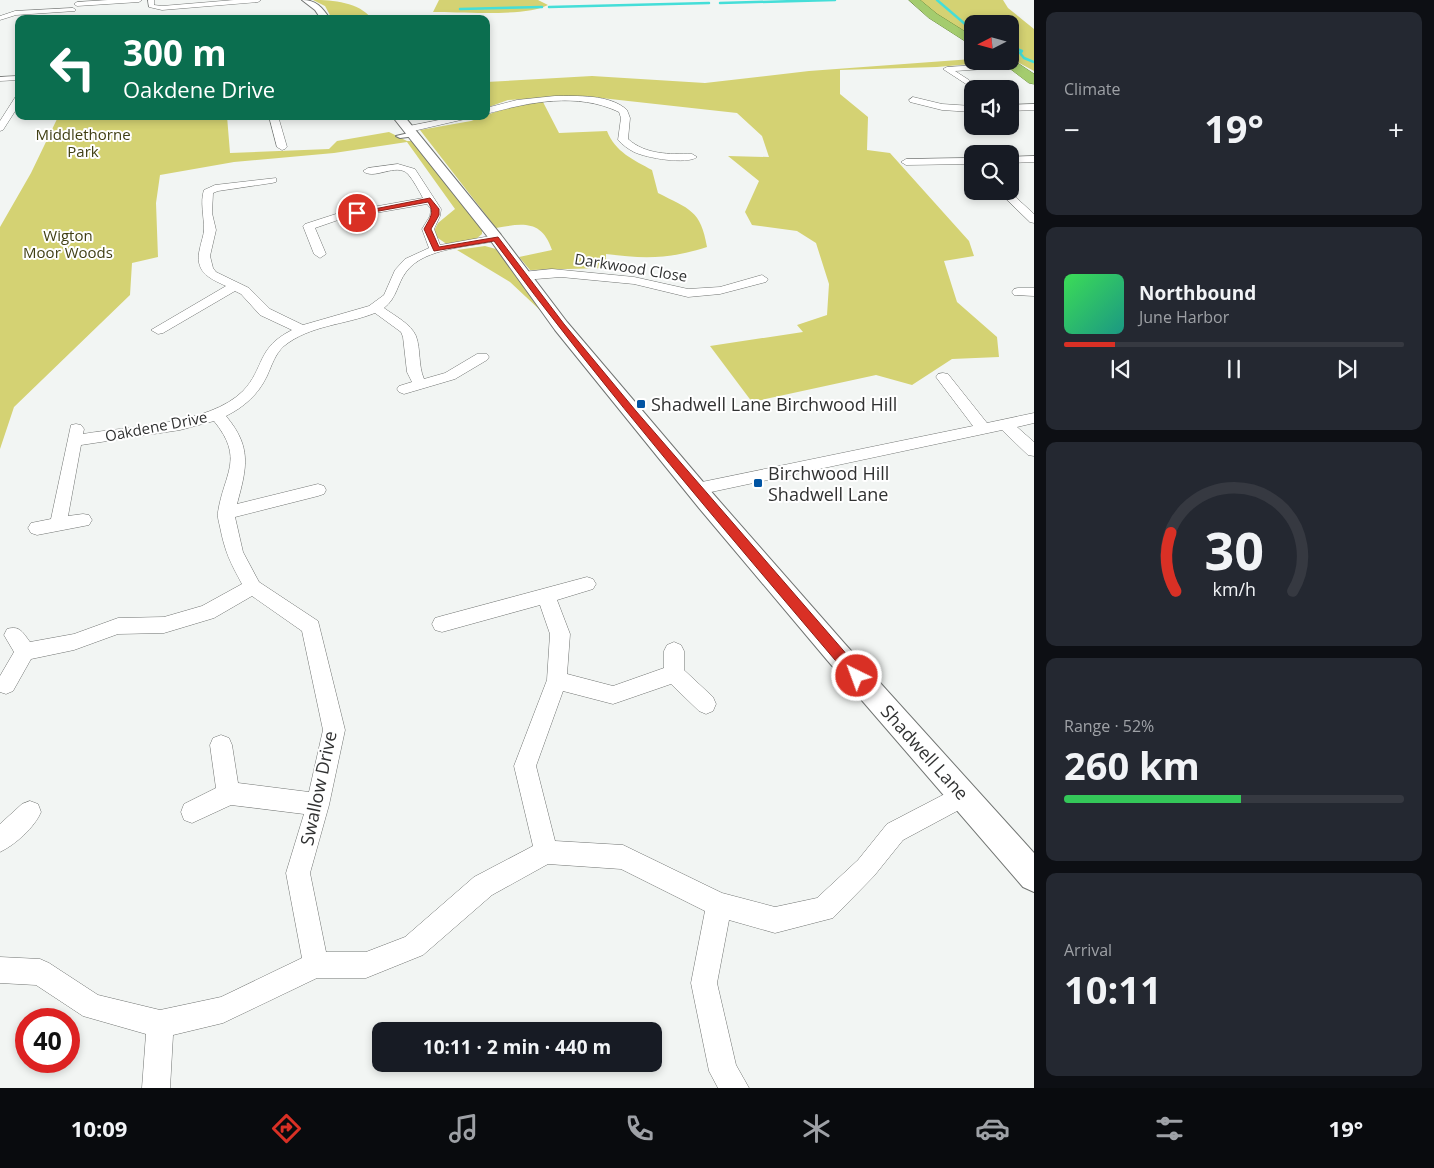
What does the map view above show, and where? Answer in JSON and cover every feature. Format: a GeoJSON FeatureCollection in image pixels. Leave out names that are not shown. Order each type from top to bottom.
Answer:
{"type":"FeatureCollection","features":[{"type":"Feature","properties":{"kind":"highway"},"geometry":{"type":"LineString","coordinates":[[914,0],[933,16],[964,35]]}},
{"type":"Feature","properties":{"kind":"highway"},"geometry":{"type":"LineString","coordinates":[[1019,70],[1034,80]]}},
{"type":"Feature","properties":{"kind":"street"},"geometry":{"type":"LineString","coordinates":[[0,18],[15,13],[139,0]]}},
{"type":"Feature","properties":{"kind":"street"},"geometry":{"type":"LineString","coordinates":[[151,0],[151,6],[162,8],[258,0]]}},
{"type":"Feature","properties":{"kind":"street"},"geometry":{"type":"LineString","coordinates":[[306,0],[318,8],[323,15]]}},
{"type":"Feature","properties":{"kind":"street"},"geometry":{"type":"LineString","coordinates":[[964,67],[947,69],[964,81]]}},
{"type":"Feature","properties":{"kind":"street"},"geometry":{"type":"LineString","coordinates":[[0,79],[15,78]]}},
{"type":"Feature","properties":{"kind":"street"},"geometry":{"type":"LineString","coordinates":[[490,110],[513,102],[580,98],[605,102],[623,110],[626,122],[622,140],[635,150],[663,157],[692,157]]}},
{"type":"Feature","properties":{"kind":"street"},"geometry":{"type":"LineString","coordinates":[[913,100],[964,108]]}},
{"type":"Feature","properties":{"kind":"street"},"geometry":{"type":"LineString","coordinates":[[0,128],[15,104]]}},
{"type":"Feature","properties":{"kind":"street"},"geometry":{"type":"LineString","coordinates":[[1019,107],[1034,107]]}},
{"type":"Feature","properties":{"kind":"street"},"geometry":{"type":"LineString","coordinates":[[0,109],[12,108]]}},
{"type":"Feature","properties":{"kind":"street"},"geometry":{"type":"LineString","coordinates":[[274,120],[282,147]]}},
{"type":"Feature","properties":{"kind":"street"},"geometry":{"type":"LineString","coordinates":[[405,129],[453,120]]}},
{"type":"Feature","properties":{"kind":"street","name":"Shadwell Lane"},"geometry":{"type":"LineString","coordinates":[[405,129],[496,238],[561,326],[697,489],[836,652],[1034,876]]}},
{"type":"Feature","properties":{"kind":"street"},"geometry":{"type":"LineString","coordinates":[[1019,160],[1034,159]]}},
{"type":"Feature","properties":{"kind":"street"},"geometry":{"type":"LineString","coordinates":[[906,162],[964,162]]}},
{"type":"Feature","properties":{"kind":"street"},"geometry":{"type":"LineString","coordinates":[[368,171],[392,167],[411,171],[436,209],[428,229],[436,250]]}},
{"type":"Feature","properties":{"kind":"street"},"geometry":{"type":"LineString","coordinates":[[272,180],[215,188],[208,192],[209,200],[206,213],[210,230],[204,256],[207,269],[212,275],[244,291],[265,312],[302,330]]}},
{"type":"Feature","properties":{"kind":"street"},"geometry":{"type":"LineString","coordinates":[[320,254],[309,226],[339,216],[430,200]]}},
{"type":"Feature","properties":{"kind":"street"},"geometry":{"type":"LineString","coordinates":[[1012,200],[1034,220]]}},
{"type":"Feature","properties":{"kind":"street","name":"Oakdene Drive"},"geometry":{"type":"LineString","coordinates":[[58,525],[75,435],[174,426],[217,414],[240,401],[252,389],[270,353],[279,344],[302,330],[376,308],[391,294],[400,271],[407,264],[426,253],[496,238]]}},
{"type":"Feature","properties":{"kind":"street","name":"Darkwood Close"},"geometry":{"type":"LineString","coordinates":[[523,276],[556,272],[576,273],[645,283],[673,291],[693,294],[729,289],[762,278]]}},
{"type":"Feature","properties":{"kind":"street"},"geometry":{"type":"LineString","coordinates":[[158,330],[235,286]]}},
{"type":"Feature","properties":{"kind":"street"},"geometry":{"type":"LineString","coordinates":[[1018,292],[1034,292]]}},
{"type":"Feature","properties":{"kind":"street"},"geometry":{"type":"LineString","coordinates":[[376,308],[406,330],[411,344],[414,372],[420,385]]}},
{"type":"Feature","properties":{"kind":"street"},"geometry":{"type":"LineString","coordinates":[[404,389],[450,376],[482,357]]}},
{"type":"Feature","properties":{"kind":"street"},"geometry":{"type":"LineString","coordinates":[[944,377],[983,428]]}},
{"type":"Feature","properties":{"kind":"street","name":"Swallow Drive"},"geometry":{"type":"LineString","coordinates":[[217,414],[231,432],[238,452],[237,475],[226,514],[234,552],[253,587],[310,627],[334,730],[318,805],[298,873],[316,964]]}},
{"type":"Feature","properties":{"kind":"street"},"geometry":{"type":"LineString","coordinates":[[697,489],[1034,418]]}},
{"type":"Feature","properties":{"kind":"street"},"geometry":{"type":"LineString","coordinates":[[1005,424],[1034,451]]}},
{"type":"Feature","properties":{"kind":"street"},"geometry":{"type":"LineString","coordinates":[[226,514],[318,490]]}},
{"type":"Feature","properties":{"kind":"street"},"geometry":{"type":"LineString","coordinates":[[37,528],[83,520]]}},
{"type":"Feature","properties":{"kind":"street"},"geometry":{"type":"LineString","coordinates":[[442,624],[588,584]]}},
{"type":"Feature","properties":{"kind":"street"},"geometry":{"type":"LineString","coordinates":[[6,685],[25,652],[74,642],[118,626],[164,625],[207,612],[253,587]]}},
{"type":"Feature","properties":{"kind":"street"},"geometry":{"type":"LineString","coordinates":[[546,596],[560,634],[557,680],[525,766],[546,852]]}},
{"type":"Feature","properties":{"kind":"street"},"geometry":{"type":"LineString","coordinates":[[14,635],[25,652]]}},
{"type":"Feature","properties":{"kind":"street"},"geometry":{"type":"LineString","coordinates":[[674,650],[674,674],[706,704]]}},
{"type":"Feature","properties":{"kind":"street"},"geometry":{"type":"LineString","coordinates":[[557,680],[613,695],[674,674]]}},
{"type":"Feature","properties":{"kind":"street"},"geometry":{"type":"LineString","coordinates":[[221,746],[228,793]]}},
{"type":"Feature","properties":{"kind":"street"},"geometry":{"type":"LineString","coordinates":[[192,812],[215,802],[228,793],[318,805]]}},
{"type":"Feature","properties":{"kind":"street"},"geometry":{"type":"LineString","coordinates":[[0,970],[40,972],[92,1007],[160,1024],[223,1010],[316,964],[366,965],[414,946],[483,886],[546,852],[623,858],[719,905],[775,920],[824,909],[866,868],[895,832],[964,796]]}},
{"type":"Feature","properties":{"kind":"street"},"geometry":{"type":"LineString","coordinates":[[0,840],[30,812]]}},
{"type":"Feature","properties":{"kind":"street"},"geometry":{"type":"LineString","coordinates":[[719,905],[704,983],[723,1071],[735,1088]]}},
{"type":"Feature","properties":{"kind":"street"},"geometry":{"type":"LineString","coordinates":[[156,1088],[160,1024]]}},
{"type":"Feature","properties":{"kind":"green space"},"geometry":{"type":"Polygon","coordinates":[[[313,0],[345,3],[369,15],[330,15],[325,6],[313,0]]]}},
{"type":"Feature","properties":{"kind":"green space"},"geometry":{"type":"Polygon","coordinates":[[[439,0],[538,0],[548,5],[538,9],[509,12],[433,12],[439,0]]]}},
{"type":"Feature","properties":{"kind":"green space"},"geometry":{"type":"Polygon","coordinates":[[[920,0],[1003,0],[1008,8],[1017,15],[964,15],[964,32],[936,15],[920,0]]]}},
{"type":"Feature","properties":{"kind":"green space"},"geometry":{"type":"Polygon","coordinates":[[[1019,17],[1034,29],[1034,71],[1019,63],[1019,17]]]}},
{"type":"Feature","properties":{"kind":"green space"},"geometry":{"type":"Polygon","coordinates":[[[964,60],[964,65],[937,67],[840,70],[840,94],[868,117],[867,150],[890,153],[969,241],[974,256],[944,261],[957,302],[997,337],[999,357],[952,359],[912,385],[876,375],[752,402],[710,346],[803,332],[797,325],[827,315],[829,284],[816,243],[797,231],[752,225],[745,212],[759,181],[728,156],[769,157],[762,136],[737,113],[583,96],[508,100],[490,107],[490,82],[592,76],[705,83],[809,71],[964,60]]]}},
{"type":"Feature","properties":{"kind":"green space"},"geometry":{"type":"Polygon","coordinates":[[[543,102],[559,133],[607,131],[620,150],[652,170],[658,193],[692,212],[701,225],[707,247],[681,254],[657,257],[606,254],[606,268],[530,270],[519,257],[552,250],[543,233],[530,226],[523,225],[496,228],[420,130],[474,120],[490,120],[490,114],[517,104],[543,102]]]}},
{"type":"Feature","properties":{"kind":"green space","name":"Wigton Moor Woods"},"geometry":{"type":"Polygon","coordinates":[[[57,120],[227,120],[230,153],[329,149],[337,141],[389,132],[407,141],[412,141],[482,229],[482,234],[476,239],[448,245],[435,236],[434,231],[438,223],[455,209],[407,142],[334,153],[234,162],[160,175],[156,203],[158,257],[132,263],[130,295],[14,407],[0,449],[0,227],[31,173],[57,120]]]}},
{"type":"Feature","properties":{"kind":"green space"},"geometry":{"type":"Polygon","coordinates":[[[485,246],[496,249],[541,311],[510,282],[457,250],[485,246]]]}},
{"type":"Feature","properties":{"kind":"waterway"},"geometry":{"type":"LineString","coordinates":[[720,3],[835,0]]}},
{"type":"Feature","properties":{"kind":"waterway"},"geometry":{"type":"LineString","coordinates":[[937,0],[964,23]]}},
{"type":"Feature","properties":{"kind":"waterway"},"geometry":{"type":"LineString","coordinates":[[549,7],[709,3]]}},
{"type":"Feature","properties":{"kind":"waterway"},"geometry":{"type":"LineString","coordinates":[[460,9],[542,7]]}},
{"type":"Feature","properties":{"kind":"waterway"},"geometry":{"type":"LineString","coordinates":[[1019,50],[1022,51],[1020,53],[1024,58],[1034,62]]}},
{"type":"Feature","properties":{"kind":"place","name":"Shadwell Lane Birchwood Hill"},"geometry":{"type":"Point","coordinates":[641,404]}},
{"type":"Feature","properties":{"kind":"place","name":"Birchwood Hill Shadwell Lane"},"geometry":{"type":"Point","coordinates":[758,483]}},
{"type":"Feature","properties":{"kind":"route"},"geometry":{"type":"LineString","coordinates":[[357,213],[430,200],[436,209],[428,229],[436,250],[496,238],[561,326],[633,414],[857,676]]}},
{"type":"Feature","properties":{"kind":"park label","name":"Middlethorne Park"},"geometry":{"type":"Point","coordinates":[83,142]}}]}
